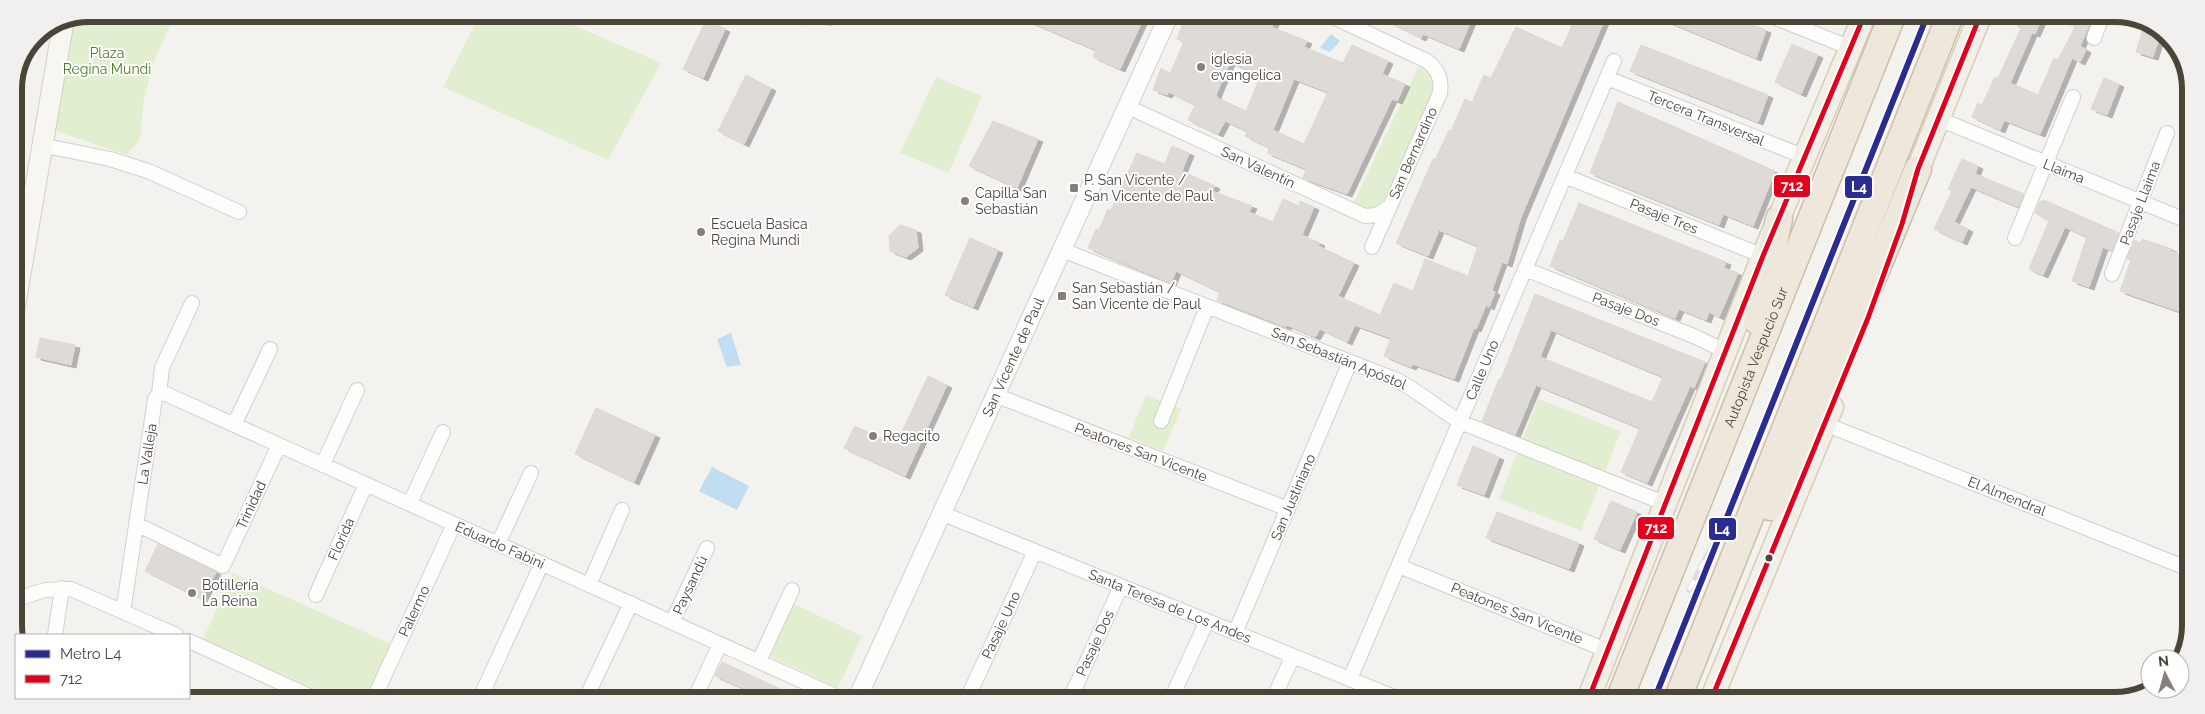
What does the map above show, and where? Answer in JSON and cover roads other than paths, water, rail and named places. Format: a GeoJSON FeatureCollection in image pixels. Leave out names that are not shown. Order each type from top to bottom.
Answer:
{"type":"FeatureCollection","features":[{"type":"Feature","properties":{"kind":"highway","name":"Autopista Vespucio Sur"},"geometry":{"type":"LineString","coordinates":[[1622,692],[1890,22]]}},
{"type":"Feature","properties":{"kind":"highway"},"geometry":{"type":"LineString","coordinates":[[1680,692],[1948,22]]}},
{"type":"Feature","properties":{"kind":"highway"},"geometry":{"type":"LineString","coordinates":[[1729,570],[1769,509],[1814,420],[1918,169]]}},
{"type":"Feature","properties":{"kind":"highway"},"geometry":{"type":"LineString","coordinates":[[1741,395],[1779,219]]}},
{"type":"Feature","properties":{"kind":"main road"},"geometry":{"type":"LineString","coordinates":[[1591,692],[1725,350],[1862,22]]}},
{"type":"Feature","properties":{"kind":"main road"},"geometry":{"type":"LineString","coordinates":[[1714,692],[1885,273],[1918,169],[1978,22]]}},
{"type":"Feature","properties":{"kind":"main road"},"geometry":{"type":"LineString","coordinates":[[22,261],[62,29]]}},
{"type":"Feature","properties":{"kind":"street","name":"San Vicente de Paul"},"geometry":{"type":"LineString","coordinates":[[860,692],[1166,22]]}},
{"type":"Feature","properties":{"kind":"street","name":"San Bernardino"},"geometry":{"type":"LineString","coordinates":[[1344,22],[1427,60],[1440,76],[1440,93],[1372,248]]}},
{"type":"Feature","properties":{"kind":"street"},"geometry":{"type":"LineString","coordinates":[[1786,22],[1851,48]]}},
{"type":"Feature","properties":{"kind":"street"},"geometry":{"type":"LineString","coordinates":[[2094,38],[2100,22]]}},
{"type":"Feature","properties":{"kind":"street","name":"Calle Uno"},"geometry":{"type":"LineString","coordinates":[[1350,680],[1614,61]]}},
{"type":"Feature","properties":{"kind":"street","name":"Tercera Transversal"},"geometry":{"type":"LineString","coordinates":[[1607,78],[1805,157]]}},
{"type":"Feature","properties":{"kind":"street"},"geometry":{"type":"LineString","coordinates":[[2016,238],[2073,98]]}},
{"type":"Feature","properties":{"kind":"street","name":"San Valentín"},"geometry":{"type":"LineString","coordinates":[[1128,107],[1365,216],[1376,215],[1389,207]]}},
{"type":"Feature","properties":{"kind":"street","name":"Llaima"},"geometry":{"type":"LineString","coordinates":[[1939,119],[2182,219]]}},
{"type":"Feature","properties":{"kind":"street","name":"Pasaje Llaima"},"geometry":{"type":"LineString","coordinates":[[2112,274],[2167,133]]}},
{"type":"Feature","properties":{"kind":"street"},"geometry":{"type":"LineString","coordinates":[[41,145],[101,157],[148,171],[239,212]]}},
{"type":"Feature","properties":{"kind":"street","name":"Pasaje Tres"},"geometry":{"type":"LineString","coordinates":[[1565,176],[1763,256]]}},
{"type":"Feature","properties":{"kind":"street","name":"San Sebastián Apóstol"},"geometry":{"type":"LineString","coordinates":[[1062,250],[1397,380],[1412,388],[1460,422],[1664,503]]}},
{"type":"Feature","properties":{"kind":"street","name":"Pasaje Dos"},"geometry":{"type":"LineString","coordinates":[[1525,269],[1725,350]]}},
{"type":"Feature","properties":{"kind":"street","name":"La Valleja"},"geometry":{"type":"LineString","coordinates":[[123,612],[155,399],[158,394],[162,368],[192,303]]}},
{"type":"Feature","properties":{"kind":"street"},"geometry":{"type":"LineString","coordinates":[[1160,420],[1207,306]]}},
{"type":"Feature","properties":{"kind":"street"},"geometry":{"type":"LineString","coordinates":[[234,424],[270,349]]}},
{"type":"Feature","properties":{"kind":"street","name":"San Justiniano"},"geometry":{"type":"LineString","coordinates":[[1235,633],[1350,362]]}},
{"type":"Feature","properties":{"kind":"street"},"geometry":{"type":"LineString","coordinates":[[323,464],[357,390]]}},
{"type":"Feature","properties":{"kind":"street","name":"Eduardo Fabini"},"geometry":{"type":"LineString","coordinates":[[158,394],[166,394],[234,424],[827,692]]}},
{"type":"Feature","properties":{"kind":"street","name":"Peatones San Vicente"},"geometry":{"type":"LineString","coordinates":[[995,395],[1288,509]]}},
{"type":"Feature","properties":{"kind":"street","name":"El Almendral"},"geometry":{"type":"LineString","coordinates":[[1825,424],[2182,565]]}},
{"type":"Feature","properties":{"kind":"street"},"geometry":{"type":"LineString","coordinates":[[410,504],[443,432]]}},
{"type":"Feature","properties":{"kind":"street","name":"Trinidad"},"geometry":{"type":"LineString","coordinates":[[136,524],[224,566],[279,445]]}},
{"type":"Feature","properties":{"kind":"street"},"geometry":{"type":"LineString","coordinates":[[498,544],[531,473]]}},
{"type":"Feature","properties":{"kind":"street","name":"Florida"},"geometry":{"type":"LineString","coordinates":[[316,595],[366,484]]}},
{"type":"Feature","properties":{"kind":"street"},"geometry":{"type":"LineString","coordinates":[[590,585],[622,510]]}},
{"type":"Feature","properties":{"kind":"street","name":"Santa Teresa de Los Andes"},"geometry":{"type":"LineString","coordinates":[[941,513],[1293,656],[1350,680],[1372,692]]}},
{"type":"Feature","properties":{"kind":"street","name":"Palermo"},"geometry":{"type":"LineString","coordinates":[[377,692],[454,524]]}},
{"type":"Feature","properties":{"kind":"street","name":"Paysandú"},"geometry":{"type":"LineString","coordinates":[[672,622],[707,548]]}},
{"type":"Feature","properties":{"kind":"street","name":"Pasaje Uno"},"geometry":{"type":"LineString","coordinates":[[970,692],[1035,551]]}},
{"type":"Feature","properties":{"kind":"street"},"geometry":{"type":"LineString","coordinates":[[483,692],[542,564]]}},
{"type":"Feature","properties":{"kind":"street","name":"Peatones San Vicente"},"geometry":{"type":"LineString","coordinates":[[1398,566],[1606,650]]}},
{"type":"Feature","properties":{"kind":"street","name":"Pasaje Dos"},"geometry":{"type":"LineString","coordinates":[[1073,692],[1121,586]]}},
{"type":"Feature","properties":{"kind":"street"},"geometry":{"type":"LineString","coordinates":[[54,634],[62,588]]}},
{"type":"Feature","properties":{"kind":"street"},"geometry":{"type":"LineString","coordinates":[[23,597],[45,590],[62,588],[80,592],[174,634]]}},
{"type":"Feature","properties":{"kind":"street"},"geometry":{"type":"LineString","coordinates":[[759,661],[792,590]]}},
{"type":"Feature","properties":{"kind":"street"},"geometry":{"type":"LineString","coordinates":[[589,692],[631,603]]}},
{"type":"Feature","properties":{"kind":"street"},"geometry":{"type":"LineString","coordinates":[[1174,692],[1207,621]]}},
{"type":"Feature","properties":{"kind":"street"},"geometry":{"type":"LineString","coordinates":[[190,641],[301,692]]}},
{"type":"Feature","properties":{"kind":"street"},"geometry":{"type":"LineString","coordinates":[[698,692],[720,644]]}},
{"type":"Feature","properties":{"kind":"street"},"geometry":{"type":"LineString","coordinates":[[1276,692],[1293,656]]}},
{"type":"Feature","properties":{"kind":"water"},"geometry":{"type":"Polygon","coordinates":[[[794,22],[804,22],[802,26],[794,22]]]}},
{"type":"Feature","properties":{"kind":"water"},"geometry":{"type":"Polygon","coordinates":[[[1331,34],[1340,41],[1330,52],[1320,48],[1331,34]]]}},
{"type":"Feature","properties":{"kind":"water"},"geometry":{"type":"Polygon","coordinates":[[[731,333],[741,365],[727,367],[717,339],[731,333]]]}},
{"type":"Feature","properties":{"kind":"water"},"geometry":{"type":"Polygon","coordinates":[[[712,467],[749,486],[737,510],[699,491],[712,467]]]}},
{"type":"Feature","properties":{"kind":"railway"},"geometry":{"type":"LineString","coordinates":[[1689,590],[1725,522]]}},
{"type":"Feature","properties":{"kind":"metro line","name":"L4"},"geometry":{"type":"LineString","coordinates":[[1657,692],[1925,22]]}},
{"type":"Feature","properties":{"kind":"place","name":"iglesia evangelica"},"geometry":{"type":"Point","coordinates":[1201,67]}},
{"type":"Feature","properties":{"kind":"place","name":"P. San Vicente / San Vicente de Paul"},"geometry":{"type":"Point","coordinates":[1074,188]}},
{"type":"Feature","properties":{"kind":"place","name":"Capilla San Sebastián"},"geometry":{"type":"Point","coordinates":[965,201]}},
{"type":"Feature","properties":{"kind":"place","name":"Escuela Basica Regina Mundi"},"geometry":{"type":"Point","coordinates":[701,232]}},
{"type":"Feature","properties":{"kind":"place","name":"San Sebastián / San Vicente de Paul"},"geometry":{"type":"Point","coordinates":[1062,296]}},
{"type":"Feature","properties":{"kind":"place","name":"Regacito"},"geometry":{"type":"Point","coordinates":[873,436]}},
{"type":"Feature","properties":{"kind":"place","name":"Botillería La Reina"},"geometry":{"type":"Point","coordinates":[192,593]}},
{"type":"Feature","properties":{"kind":"park label","name":"Plaza Regina Mundi"},"geometry":{"type":"Point","coordinates":[107,62]}}]}
